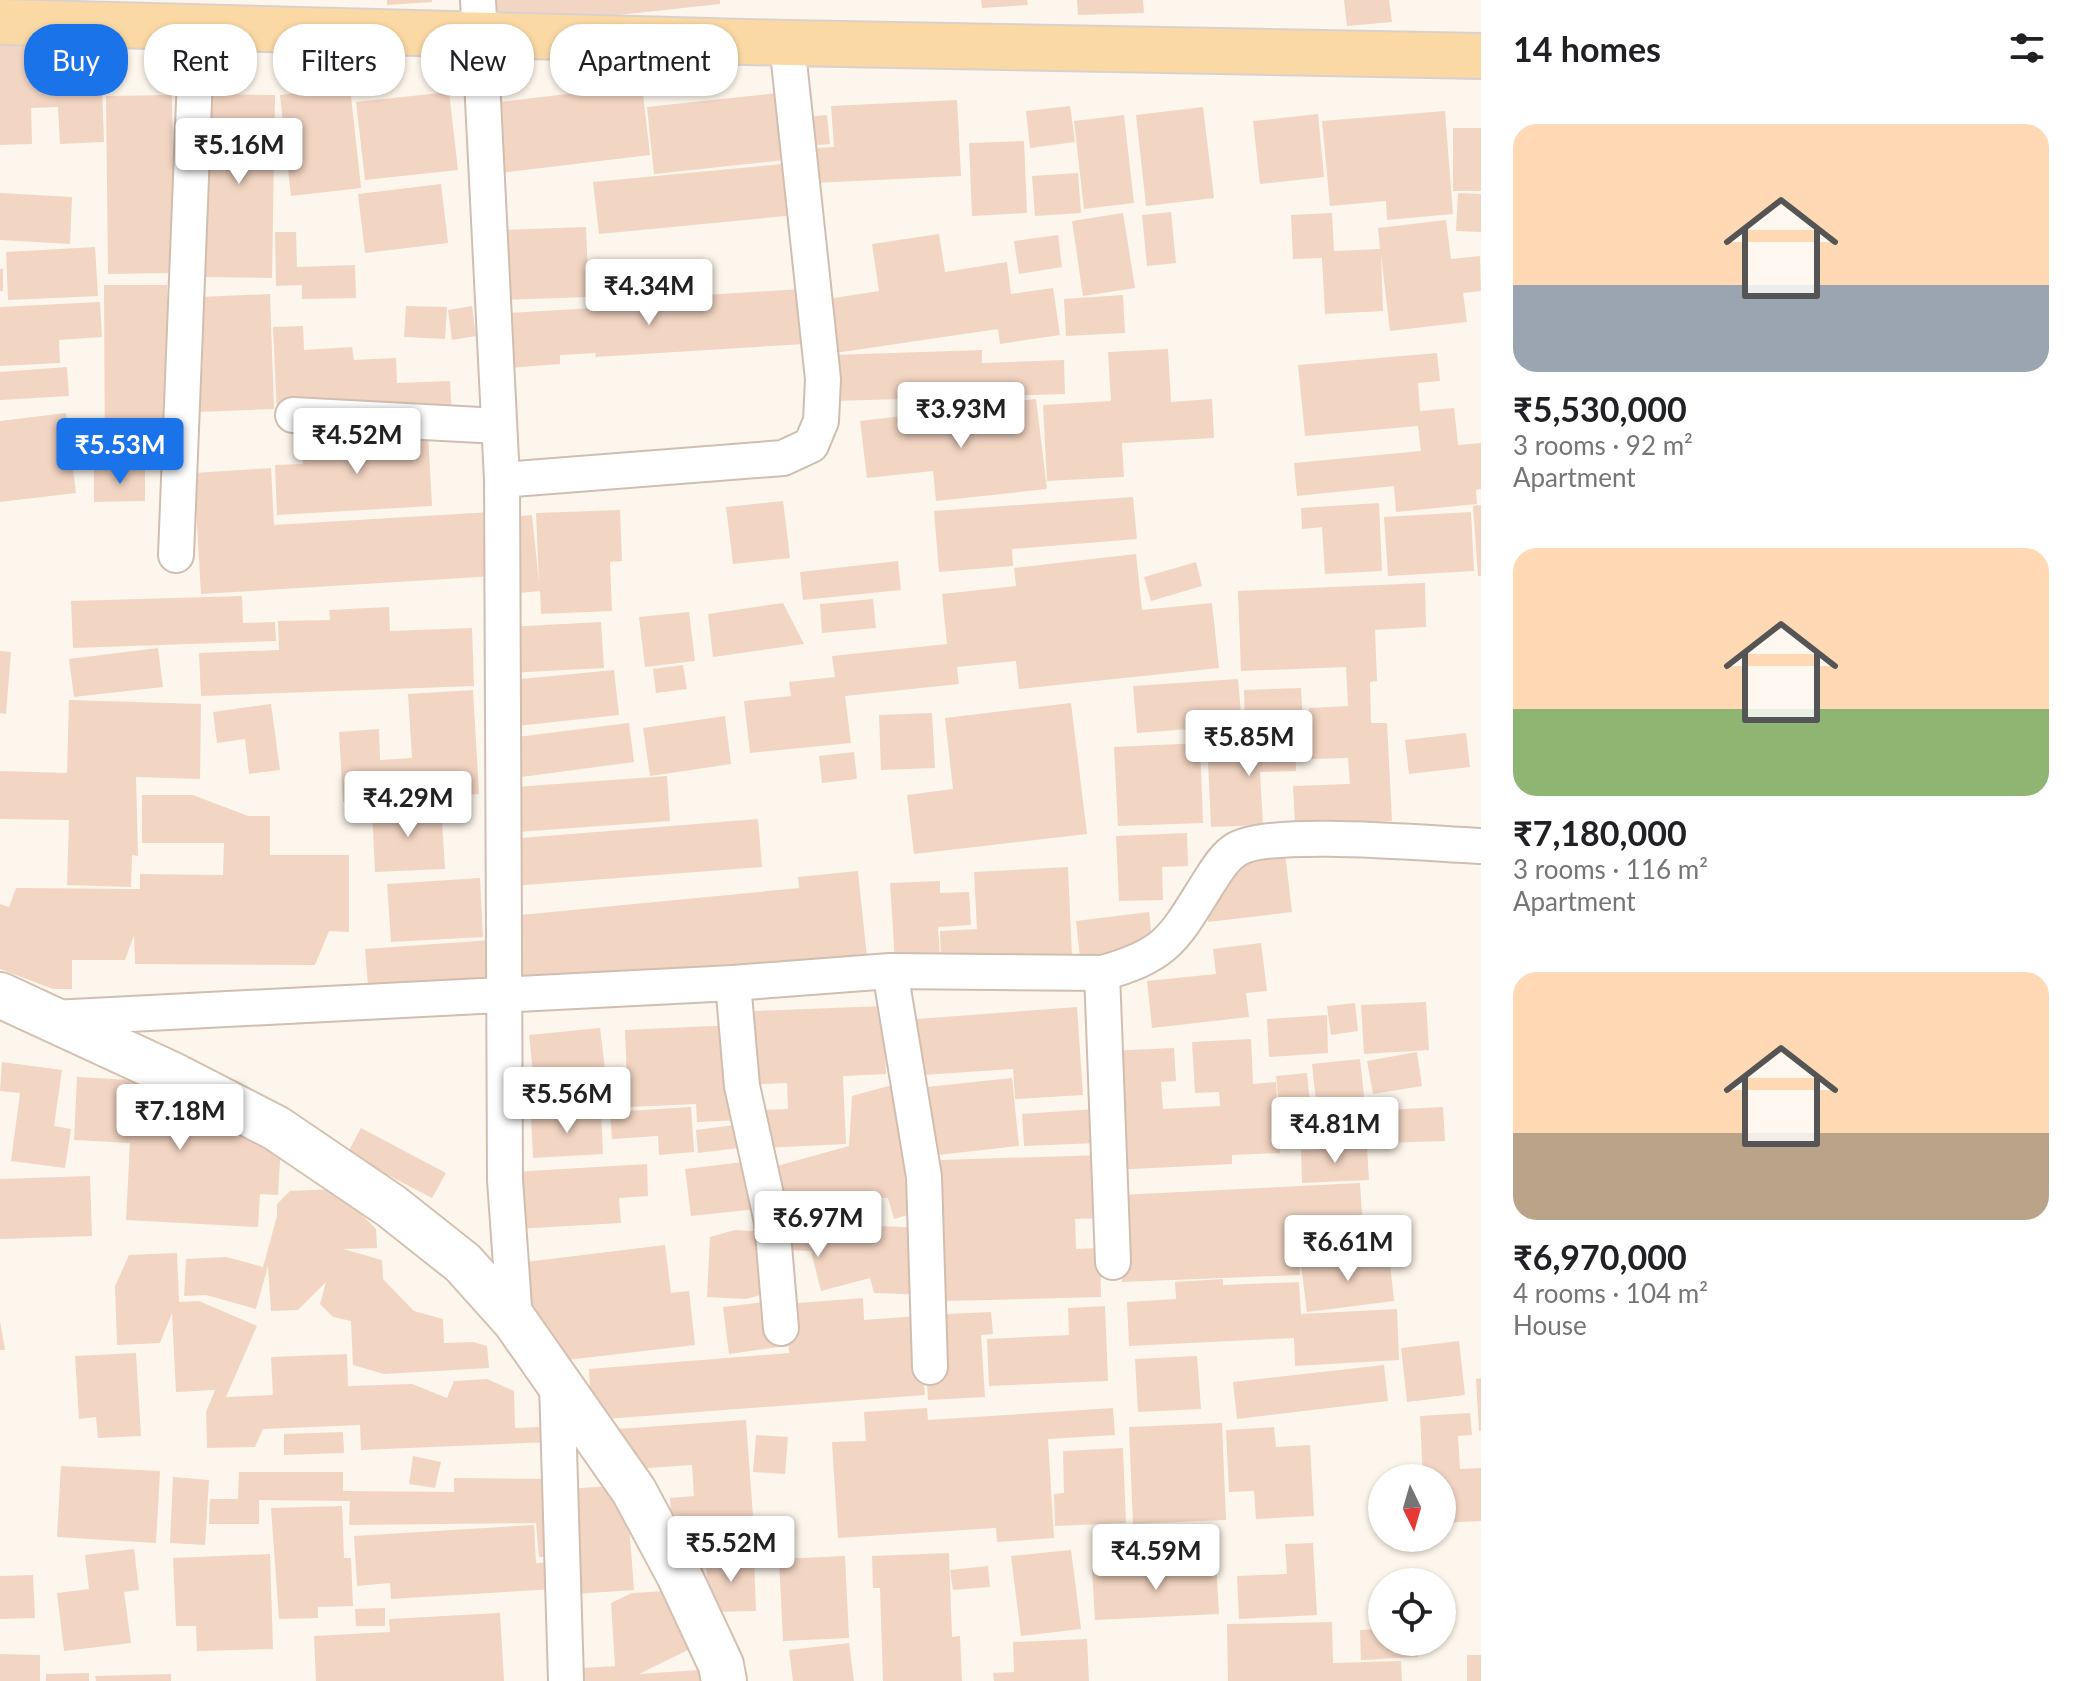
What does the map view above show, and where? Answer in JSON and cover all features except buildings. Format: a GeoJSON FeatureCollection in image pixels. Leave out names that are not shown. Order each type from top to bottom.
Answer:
{"type":"FeatureCollection","features":[{"type":"Feature","properties":{"kind":"main road"},"geometry":{"type":"LineString","coordinates":[[257,25],[478,18],[787,43],[1481,56]]}},
{"type":"Feature","properties":{"kind":"main road"},"geometry":{"type":"LineString","coordinates":[[0,22],[144,26]]}},
{"type":"Feature","properties":{"kind":"street"},"geometry":{"type":"LineString","coordinates":[[478,18],[502,480],[505,1180],[515,1321]]}},
{"type":"Feature","properties":{"kind":"street"},"geometry":{"type":"LineString","coordinates":[[502,480],[783,458],[811,445],[821,421],[823,379],[787,43]]}},
{"type":"Feature","properties":{"kind":"street"},"geometry":{"type":"LineString","coordinates":[[176,555],[194,96]]}},
{"type":"Feature","properties":{"kind":"street"},"geometry":{"type":"LineString","coordinates":[[293,415],[499,426]]}},
{"type":"Feature","properties":{"kind":"street"},"geometry":{"type":"LineString","coordinates":[[45,1019],[733,983],[890,971],[1102,973],[1130,965],[1165,947],[1222,863],[1237,849],[1294,839],[1481,846]]}},
{"type":"Feature","properties":{"kind":"street"},"geometry":{"type":"LineString","coordinates":[[890,971],[924,1177],[930,1367]]}},
{"type":"Feature","properties":{"kind":"street"},"geometry":{"type":"LineString","coordinates":[[1102,973],[1113,1262]]}},
{"type":"Feature","properties":{"kind":"street"},"geometry":{"type":"LineString","coordinates":[[733,983],[742,1086],[772,1222],[781,1328]]}},
{"type":"Feature","properties":{"kind":"street"},"geometry":{"type":"LineString","coordinates":[[0,995],[45,1019],[173,1075],[276,1128],[429,1234],[463,1263],[515,1321],[634,1491],[679,1575],[721,1665],[724,1681]]}},
{"type":"Feature","properties":{"kind":"street"},"geometry":{"type":"LineString","coordinates":[[557,1383],[566,1681]]}}]}
